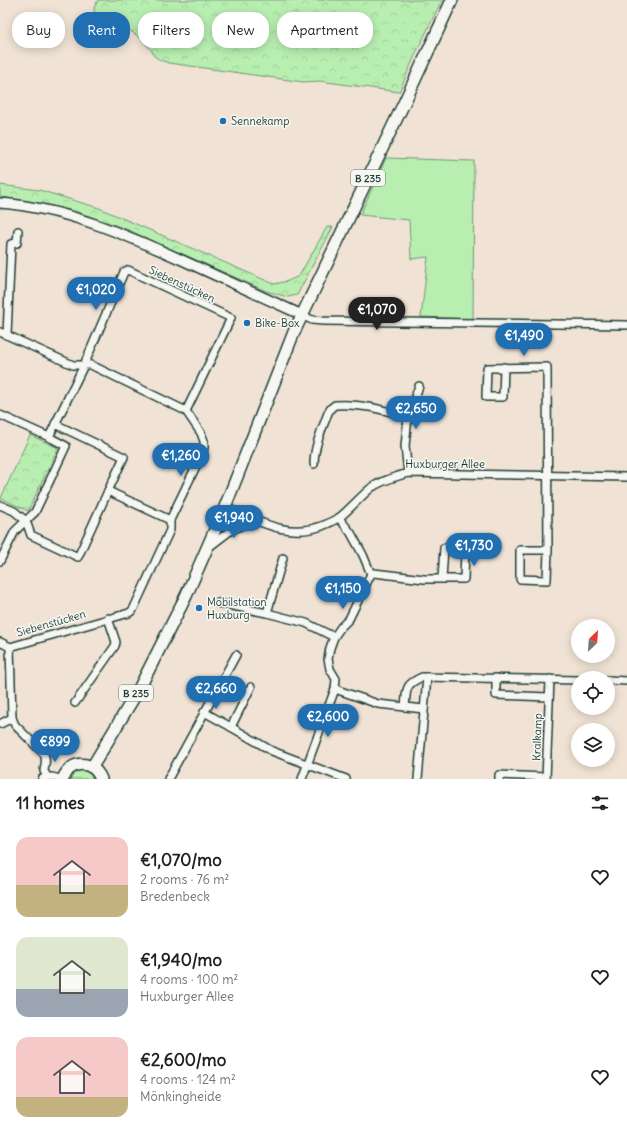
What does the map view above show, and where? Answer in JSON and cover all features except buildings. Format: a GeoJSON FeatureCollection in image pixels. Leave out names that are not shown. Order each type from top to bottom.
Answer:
{"type":"FeatureCollection","features":[{"type":"Feature","properties":{"kind":"main road","name":"B 235"},"geometry":{"type":"LineString","coordinates":[[92,767],[139,689],[174,621],[225,507],[294,332],[452,0]]}},
{"type":"Feature","properties":{"kind":"main road"},"geometry":{"type":"LineString","coordinates":[[0,203],[26,206],[88,221],[156,248],[302,315]]}},
{"type":"Feature","properties":{"kind":"main road"},"geometry":{"type":"LineString","coordinates":[[61,779],[69,769],[80,764],[86,764],[92,767],[99,773],[101,779]]}},
{"type":"Feature","properties":{"kind":"street","name":"Siebenstücken"},"geometry":{"type":"LineString","coordinates":[[0,642],[10,646],[129,613],[133,610],[170,530],[170,520],[204,448],[204,441],[201,433],[186,411],[91,365],[73,365],[3,333],[11,244],[17,243],[18,231]]}},
{"type":"Feature","properties":{"kind":"street","name":"Siebenstücken"},"geometry":{"type":"LineString","coordinates":[[84,365],[124,272],[128,270],[231,318],[186,411]]}},
{"type":"Feature","properties":{"kind":"street"},"geometry":{"type":"LineString","coordinates":[[302,315],[312,320],[323,321],[627,325]]}},
{"type":"Feature","properties":{"kind":"street"},"geometry":{"type":"LineString","coordinates":[[49,437],[84,365]]}},
{"type":"Feature","properties":{"kind":"street"},"geometry":{"type":"LineString","coordinates":[[504,367],[502,397],[486,396],[488,368],[504,367],[547,367],[548,550],[546,580],[520,579],[520,550],[548,550]]}},
{"type":"Feature","properties":{"kind":"street"},"geometry":{"type":"LineString","coordinates":[[408,473],[405,446],[408,417],[419,386]]}},
{"type":"Feature","properties":{"kind":"street"},"geometry":{"type":"LineString","coordinates":[[314,464],[316,446],[328,413],[335,405],[379,408],[408,417]]}},
{"type":"Feature","properties":{"kind":"street"},"geometry":{"type":"LineString","coordinates":[[0,415],[66,446],[35,512],[15,531],[0,561]]}},
{"type":"Feature","properties":{"kind":"street"},"geometry":{"type":"LineString","coordinates":[[0,505],[14,511],[26,521],[30,535],[78,557],[124,457],[55,424]]}},
{"type":"Feature","properties":{"kind":"street","name":"Huxburger Allee"},"geometry":{"type":"LineString","coordinates":[[225,507],[265,525],[286,530],[302,530],[319,528],[339,518],[373,487],[391,478],[408,473],[627,477]]}},
{"type":"Feature","properties":{"kind":"street"},"geometry":{"type":"LineString","coordinates":[[108,492],[170,520]]}},
{"type":"Feature","properties":{"kind":"street"},"geometry":{"type":"LineString","coordinates":[[302,779],[335,689],[336,679],[330,669],[328,659],[334,637],[341,627],[350,619],[371,574],[351,533],[339,518]]}},
{"type":"Feature","properties":{"kind":"street"},"geometry":{"type":"LineString","coordinates":[[207,549],[230,531],[245,524],[258,522]]}},
{"type":"Feature","properties":{"kind":"street"},"geometry":{"type":"LineString","coordinates":[[371,574],[374,573],[424,579],[442,579],[464,579],[464,549],[444,548],[442,579]]}},
{"type":"Feature","properties":{"kind":"street"},"geometry":{"type":"LineString","coordinates":[[267,613],[283,558]]}},
{"type":"Feature","properties":{"kind":"street"},"geometry":{"type":"LineString","coordinates":[[218,603],[306,623],[334,637]]}},
{"type":"Feature","properties":{"kind":"street"},"geometry":{"type":"LineString","coordinates":[[75,703],[115,646],[116,642],[108,618]]}},
{"type":"Feature","properties":{"kind":"street"},"geometry":{"type":"LineString","coordinates":[[10,646],[12,718],[15,725],[44,754],[46,758],[44,778],[52,777],[61,779]]}},
{"type":"Feature","properties":{"kind":"street"},"geometry":{"type":"LineString","coordinates":[[168,779],[236,655]]}},
{"type":"Feature","properties":{"kind":"street"},"geometry":{"type":"LineString","coordinates":[[405,706],[409,684],[422,677],[571,680]]}},
{"type":"Feature","properties":{"kind":"street"},"geometry":{"type":"LineString","coordinates":[[418,779],[427,677]]}},
{"type":"Feature","properties":{"kind":"street"},"geometry":{"type":"LineString","coordinates":[[496,678],[496,695],[549,697]]}},
{"type":"Feature","properties":{"kind":"street","name":"Kralkamp"},"geometry":{"type":"LineString","coordinates":[[546,778],[550,679]]}},
{"type":"Feature","properties":{"kind":"street"},"geometry":{"type":"LineString","coordinates":[[615,680],[627,681]]}},
{"type":"Feature","properties":{"kind":"street"},"geometry":{"type":"LineString","coordinates":[[231,727],[251,687]]}},
{"type":"Feature","properties":{"kind":"street"},"geometry":{"type":"LineString","coordinates":[[335,689],[378,704],[424,709]]}},
{"type":"Feature","properties":{"kind":"street"},"geometry":{"type":"LineString","coordinates":[[204,712],[272,751],[346,779]]}},
{"type":"Feature","properties":{"kind":"street"},"geometry":{"type":"LineString","coordinates":[[0,724],[12,718]]}},
{"type":"Feature","properties":{"kind":"street"},"geometry":{"type":"LineString","coordinates":[[499,779],[499,775],[546,778]]}},
{"type":"Feature","properties":{"kind":"green space"},"geometry":{"type":"Polygon","coordinates":[[[98,0],[442,0],[399,92],[320,81],[303,82],[169,63],[154,56],[149,48],[204,48],[204,12],[138,12],[138,36],[130,31],[130,12],[94,12],[94,8],[98,0]]]}},
{"type":"Feature","properties":{"kind":"green space"},"geometry":{"type":"Polygon","coordinates":[[[386,158],[474,161],[473,319],[421,317],[428,257],[411,259],[409,220],[360,215],[386,158]]]}},
{"type":"Feature","properties":{"kind":"green space"},"geometry":{"type":"Polygon","coordinates":[[[0,185],[39,190],[99,208],[274,284],[288,281],[299,276],[327,227],[333,227],[297,295],[288,297],[266,291],[126,229],[89,216],[61,208],[0,197],[0,185]]]}},
{"type":"Feature","properties":{"kind":"green space"},"geometry":{"type":"Polygon","coordinates":[[[30,435],[58,448],[28,511],[1,498],[30,435]]]}},
{"type":"Feature","properties":{"kind":"green space"},"geometry":{"type":"Polygon","coordinates":[[[78,769],[90,770],[97,779],[68,779],[69,776],[78,769]]]}},
{"type":"Feature","properties":{"kind":"place","name":"Sennekamp"},"geometry":{"type":"Point","coordinates":[223,121]}},
{"type":"Feature","properties":{"kind":"place","name":"Bike-Box"},"geometry":{"type":"Point","coordinates":[247,323]}},
{"type":"Feature","properties":{"kind":"place","name":"Mobilstation Huxburg"},"geometry":{"type":"Point","coordinates":[199,608]}}]}
